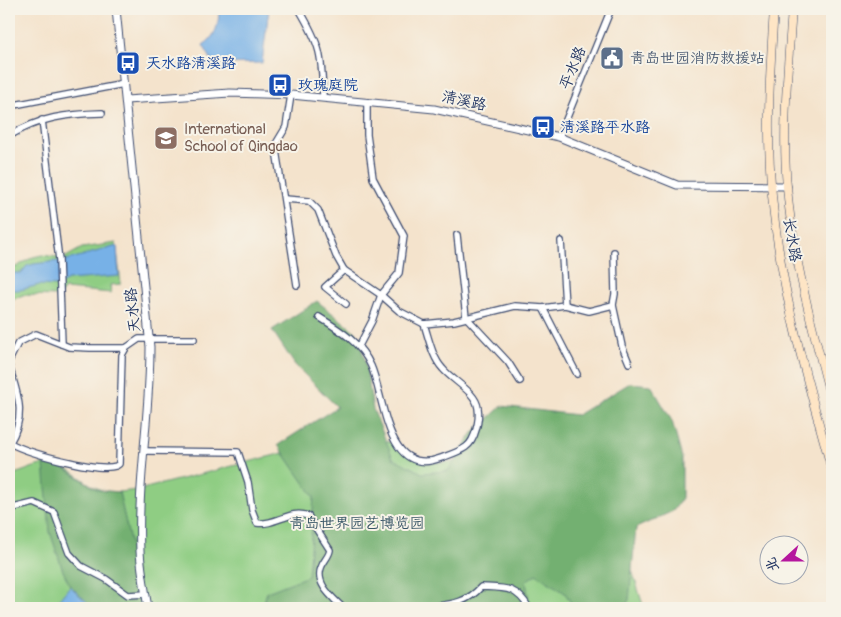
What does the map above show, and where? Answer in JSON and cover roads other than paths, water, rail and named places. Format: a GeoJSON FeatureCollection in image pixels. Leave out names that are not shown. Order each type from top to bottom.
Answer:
{"type":"FeatureCollection","features":[{"type":"Feature","properties":{"kind":"main road","name":"长水路"},"geometry":{"type":"LineString","coordinates":[[774,9],[770,75],[771,187],[789,308],[832,470]]}},
{"type":"Feature","properties":{"kind":"main road","name":"长水路"},"geometry":{"type":"LineString","coordinates":[[792,9],[787,75],[787,186],[791,225],[806,304],[832,403]]}},
{"type":"Feature","properties":{"kind":"street","name":"天水路"},"geometry":{"type":"LineString","coordinates":[[116,9],[149,339],[150,387],[140,551],[148,608]]}},
{"type":"Feature","properties":{"kind":"street"},"geometry":{"type":"LineString","coordinates":[[299,9],[320,48],[323,98]]}},
{"type":"Feature","properties":{"kind":"street","name":"平水路"},"geometry":{"type":"LineString","coordinates":[[559,137],[610,9]]}},
{"type":"Feature","properties":{"kind":"street"},"geometry":{"type":"LineString","coordinates":[[9,106],[124,84]]}},
{"type":"Feature","properties":{"kind":"street","name":"清溪路"},"geometry":{"type":"LineString","coordinates":[[126,100],[230,93],[291,95],[434,109],[559,137],[677,184],[787,186]]}},
{"type":"Feature","properties":{"kind":"street"},"geometry":{"type":"LineString","coordinates":[[291,95],[286,127],[277,142],[276,150],[297,285]]}},
{"type":"Feature","properties":{"kind":"street"},"geometry":{"type":"LineString","coordinates":[[359,346],[372,321],[381,295],[399,273],[404,236],[373,178],[367,135],[367,102]]}},
{"type":"Feature","properties":{"kind":"street"},"geometry":{"type":"LineString","coordinates":[[9,136],[29,124],[42,120],[67,114],[102,112]]}},
{"type":"Feature","properties":{"kind":"street"},"geometry":{"type":"LineString","coordinates":[[42,120],[59,260],[62,296],[62,344]]}},
{"type":"Feature","properties":{"kind":"street"},"geometry":{"type":"LineString","coordinates":[[285,199],[309,201],[318,210],[336,256],[344,270],[381,295],[399,311],[424,324],[515,306],[543,308],[565,305],[589,311],[612,305]]}},
{"type":"Feature","properties":{"kind":"street"},"geometry":{"type":"LineString","coordinates":[[457,235],[466,317],[508,362],[520,381]]}},
{"type":"Feature","properties":{"kind":"street"},"geometry":{"type":"LineString","coordinates":[[561,241],[565,305]]}},
{"type":"Feature","properties":{"kind":"street"},"geometry":{"type":"LineString","coordinates":[[614,252],[615,294],[612,305],[622,346],[629,363]]}},
{"type":"Feature","properties":{"kind":"street"},"geometry":{"type":"LineString","coordinates":[[344,270],[325,288],[346,304]]}},
{"type":"Feature","properties":{"kind":"street"},"geometry":{"type":"LineString","coordinates":[[543,308],[577,374]]}},
{"type":"Feature","properties":{"kind":"street"},"geometry":{"type":"LineString","coordinates":[[319,318],[359,346],[371,367],[392,437],[407,455],[429,463],[468,446],[472,438],[478,409],[474,400],[442,369],[432,350],[424,324]]}},
{"type":"Feature","properties":{"kind":"street"},"geometry":{"type":"LineString","coordinates":[[9,361],[18,343],[30,335],[36,334],[62,344],[90,348],[126,348]]}},
{"type":"Feature","properties":{"kind":"street"},"geometry":{"type":"LineString","coordinates":[[9,366],[21,406],[19,420],[9,443],[26,452],[48,458],[116,466],[119,464],[122,355],[126,348],[139,340],[194,339]]}},
{"type":"Feature","properties":{"kind":"street"},"geometry":{"type":"LineString","coordinates":[[145,451],[238,452],[248,482],[252,510],[257,522],[268,523],[294,513],[308,516],[330,550],[320,569],[322,586],[343,608]]}},
{"type":"Feature","properties":{"kind":"street"},"geometry":{"type":"LineString","coordinates":[[9,509],[34,503],[54,512],[70,553],[81,566],[106,578],[128,595],[146,594]]}},
{"type":"Feature","properties":{"kind":"street"},"geometry":{"type":"LineString","coordinates":[[422,608],[462,602],[471,598],[481,587],[511,589],[523,597],[529,608]]}},
{"type":"Feature","properties":{"kind":"water"},"geometry":{"type":"Polygon","coordinates":[[[219,9],[269,9],[262,63],[214,64],[203,45],[216,30],[219,9]]]}},
{"type":"Feature","properties":{"kind":"water"},"geometry":{"type":"Polygon","coordinates":[[[117,246],[119,276],[68,280],[57,286],[39,285],[20,290],[9,290],[9,273],[21,273],[27,266],[34,264],[67,260],[117,246]]]}},
{"type":"Feature","properties":{"kind":"water"},"geometry":{"type":"Polygon","coordinates":[[[70,586],[93,608],[37,608],[42,603],[53,607],[70,586]]]}},
{"type":"Feature","properties":{"kind":"place","name":"青岛世园消防救援站"},"geometry":{"type":"Point","coordinates":[612,58]}},
{"type":"Feature","properties":{"kind":"place","name":"天水路清溪路"},"geometry":{"type":"Point","coordinates":[128,63]}},
{"type":"Feature","properties":{"kind":"place","name":"玫瑰庭院"},"geometry":{"type":"Point","coordinates":[280,85]}},
{"type":"Feature","properties":{"kind":"place","name":"清溪路平水路"},"geometry":{"type":"Point","coordinates":[543,127]}},
{"type":"Feature","properties":{"kind":"place","name":"International School of Qingdao"},"geometry":{"type":"Point","coordinates":[166,138]}},
{"type":"Feature","properties":{"kind":"park label","name":"青岛世界园艺博览园"},"geometry":{"type":"Point","coordinates":[357,523]}}]}
